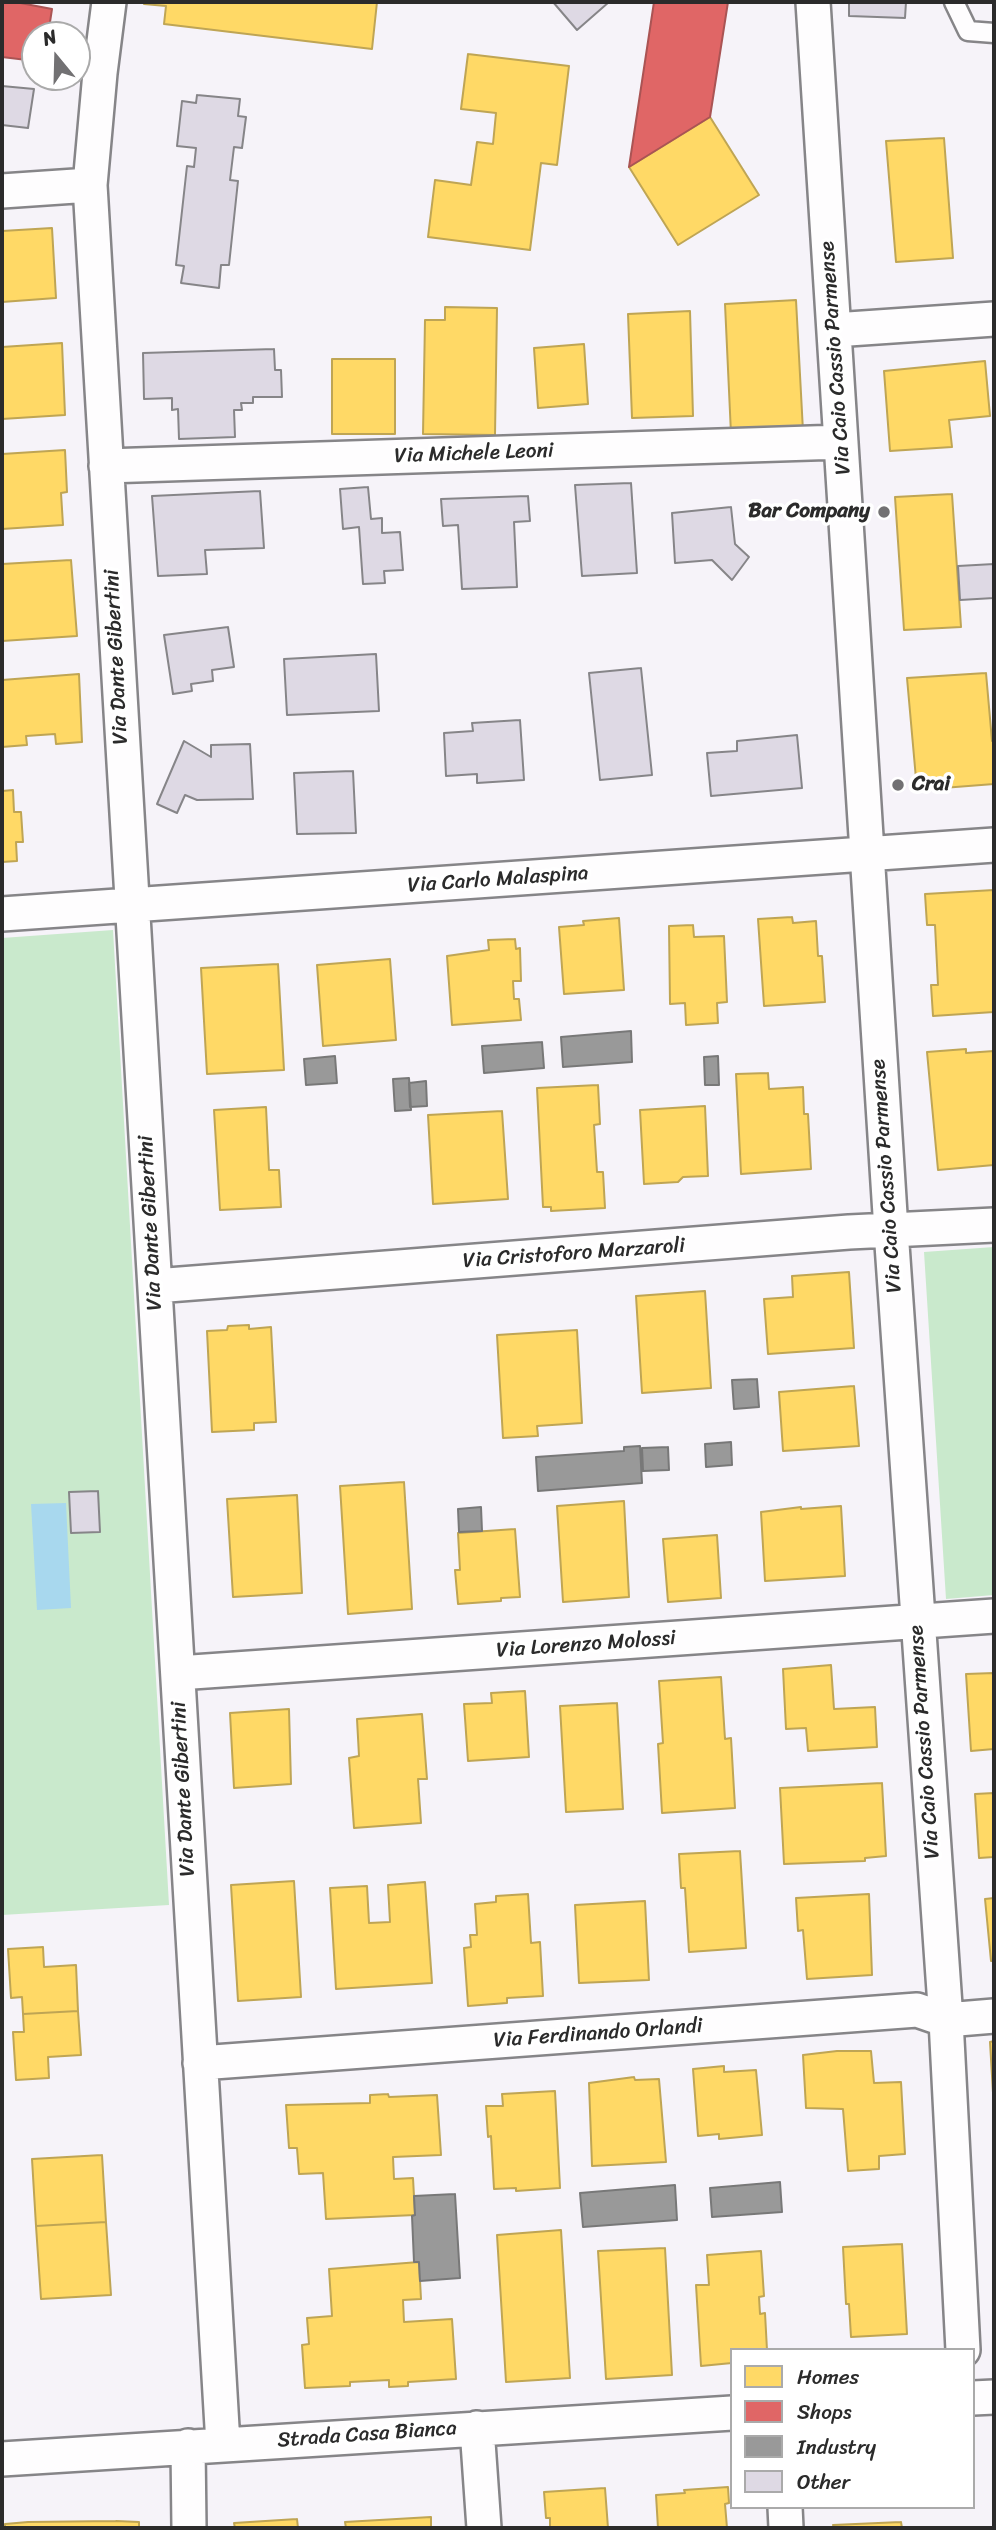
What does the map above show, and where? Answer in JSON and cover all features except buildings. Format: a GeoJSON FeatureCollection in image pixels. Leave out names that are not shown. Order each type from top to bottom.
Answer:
{"type":"FeatureCollection","features":[{"type":"Feature","properties":{"kind":"street","name":"Via Dante Gibertini"},"geometry":{"type":"LineString","coordinates":[[109,2],[90,185],[223,2444]]}},
{"type":"Feature","properties":{"kind":"street","name":"Via Caio Cassio Parmense"},"geometry":{"type":"LineString","coordinates":[[813,2],[916,1622],[946,2020],[963,2348]]}},
{"type":"Feature","properties":{"kind":"street"},"geometry":{"type":"LineString","coordinates":[[2,191],[90,185]]}},
{"type":"Feature","properties":{"kind":"street"},"geometry":{"type":"LineString","coordinates":[[834,330],[994,319]]}},
{"type":"Feature","properties":{"kind":"street","name":"Via Michele Leoni"},"geometry":{"type":"LineString","coordinates":[[106,466],[841,442]]}},
{"type":"Feature","properties":{"kind":"street","name":"Via Carlo Malaspina"},"geometry":{"type":"LineString","coordinates":[[2,914],[994,845]]}},
{"type":"Feature","properties":{"kind":"street","name":"Via Cristoforo Marzaroli"},"geometry":{"type":"LineString","coordinates":[[155,1286],[891,1230],[994,1225]]}},
{"type":"Feature","properties":{"kind":"street","name":"Via Lorenzo Molossi"},"geometry":{"type":"LineString","coordinates":[[178,1673],[994,1616]]}},
{"type":"Feature","properties":{"kind":"street","name":"Via Ferdinando Orlandi"},"geometry":{"type":"LineString","coordinates":[[200,2063],[917,2010],[946,2020],[994,2017]]}},
{"type":"Feature","properties":{"kind":"street"},"geometry":{"type":"LineString","coordinates":[[975,2398],[994,2397]]}},
{"type":"Feature","properties":{"kind":"street","name":"Strada Casa Bianca"},"geometry":{"type":"LineString","coordinates":[[2,2459],[730,2413]]}},
{"type":"Feature","properties":{"kind":"street"},"geometry":{"type":"LineString","coordinates":[[477,2428],[484,2528]]}},
{"type":"Feature","properties":{"kind":"street"},"geometry":{"type":"LineString","coordinates":[[188,2446],[189,2528]]}},
{"type":"Feature","properties":{"kind":"street"},"geometry":{"type":"LineString","coordinates":[[785,2509],[786,2528]]}},
{"type":"Feature","properties":{"kind":"lane"},"geometry":{"type":"LineString","coordinates":[[954,2],[968,31],[994,33]]}},
{"type":"Feature","properties":{"kind":"green space"},"geometry":{"type":"Polygon","coordinates":[[[113,930],[169,1905],[2,1915],[2,938],[113,930]]]}},
{"type":"Feature","properties":{"kind":"green space"},"geometry":{"type":"Polygon","coordinates":[[[994,1247],[994,1595],[946,1599],[924,1252],[994,1247]]]}},
{"type":"Feature","properties":{"kind":"water"},"geometry":{"type":"Polygon","coordinates":[[[66,1503],[71,1608],[37,1610],[31,1504],[66,1503]]]}},
{"type":"Feature","properties":{"kind":"place","name":"Bar Company"},"geometry":{"type":"Point","coordinates":[884,512]}},
{"type":"Feature","properties":{"kind":"place","name":"Crai"},"geometry":{"type":"Point","coordinates":[898,785]}}]}
